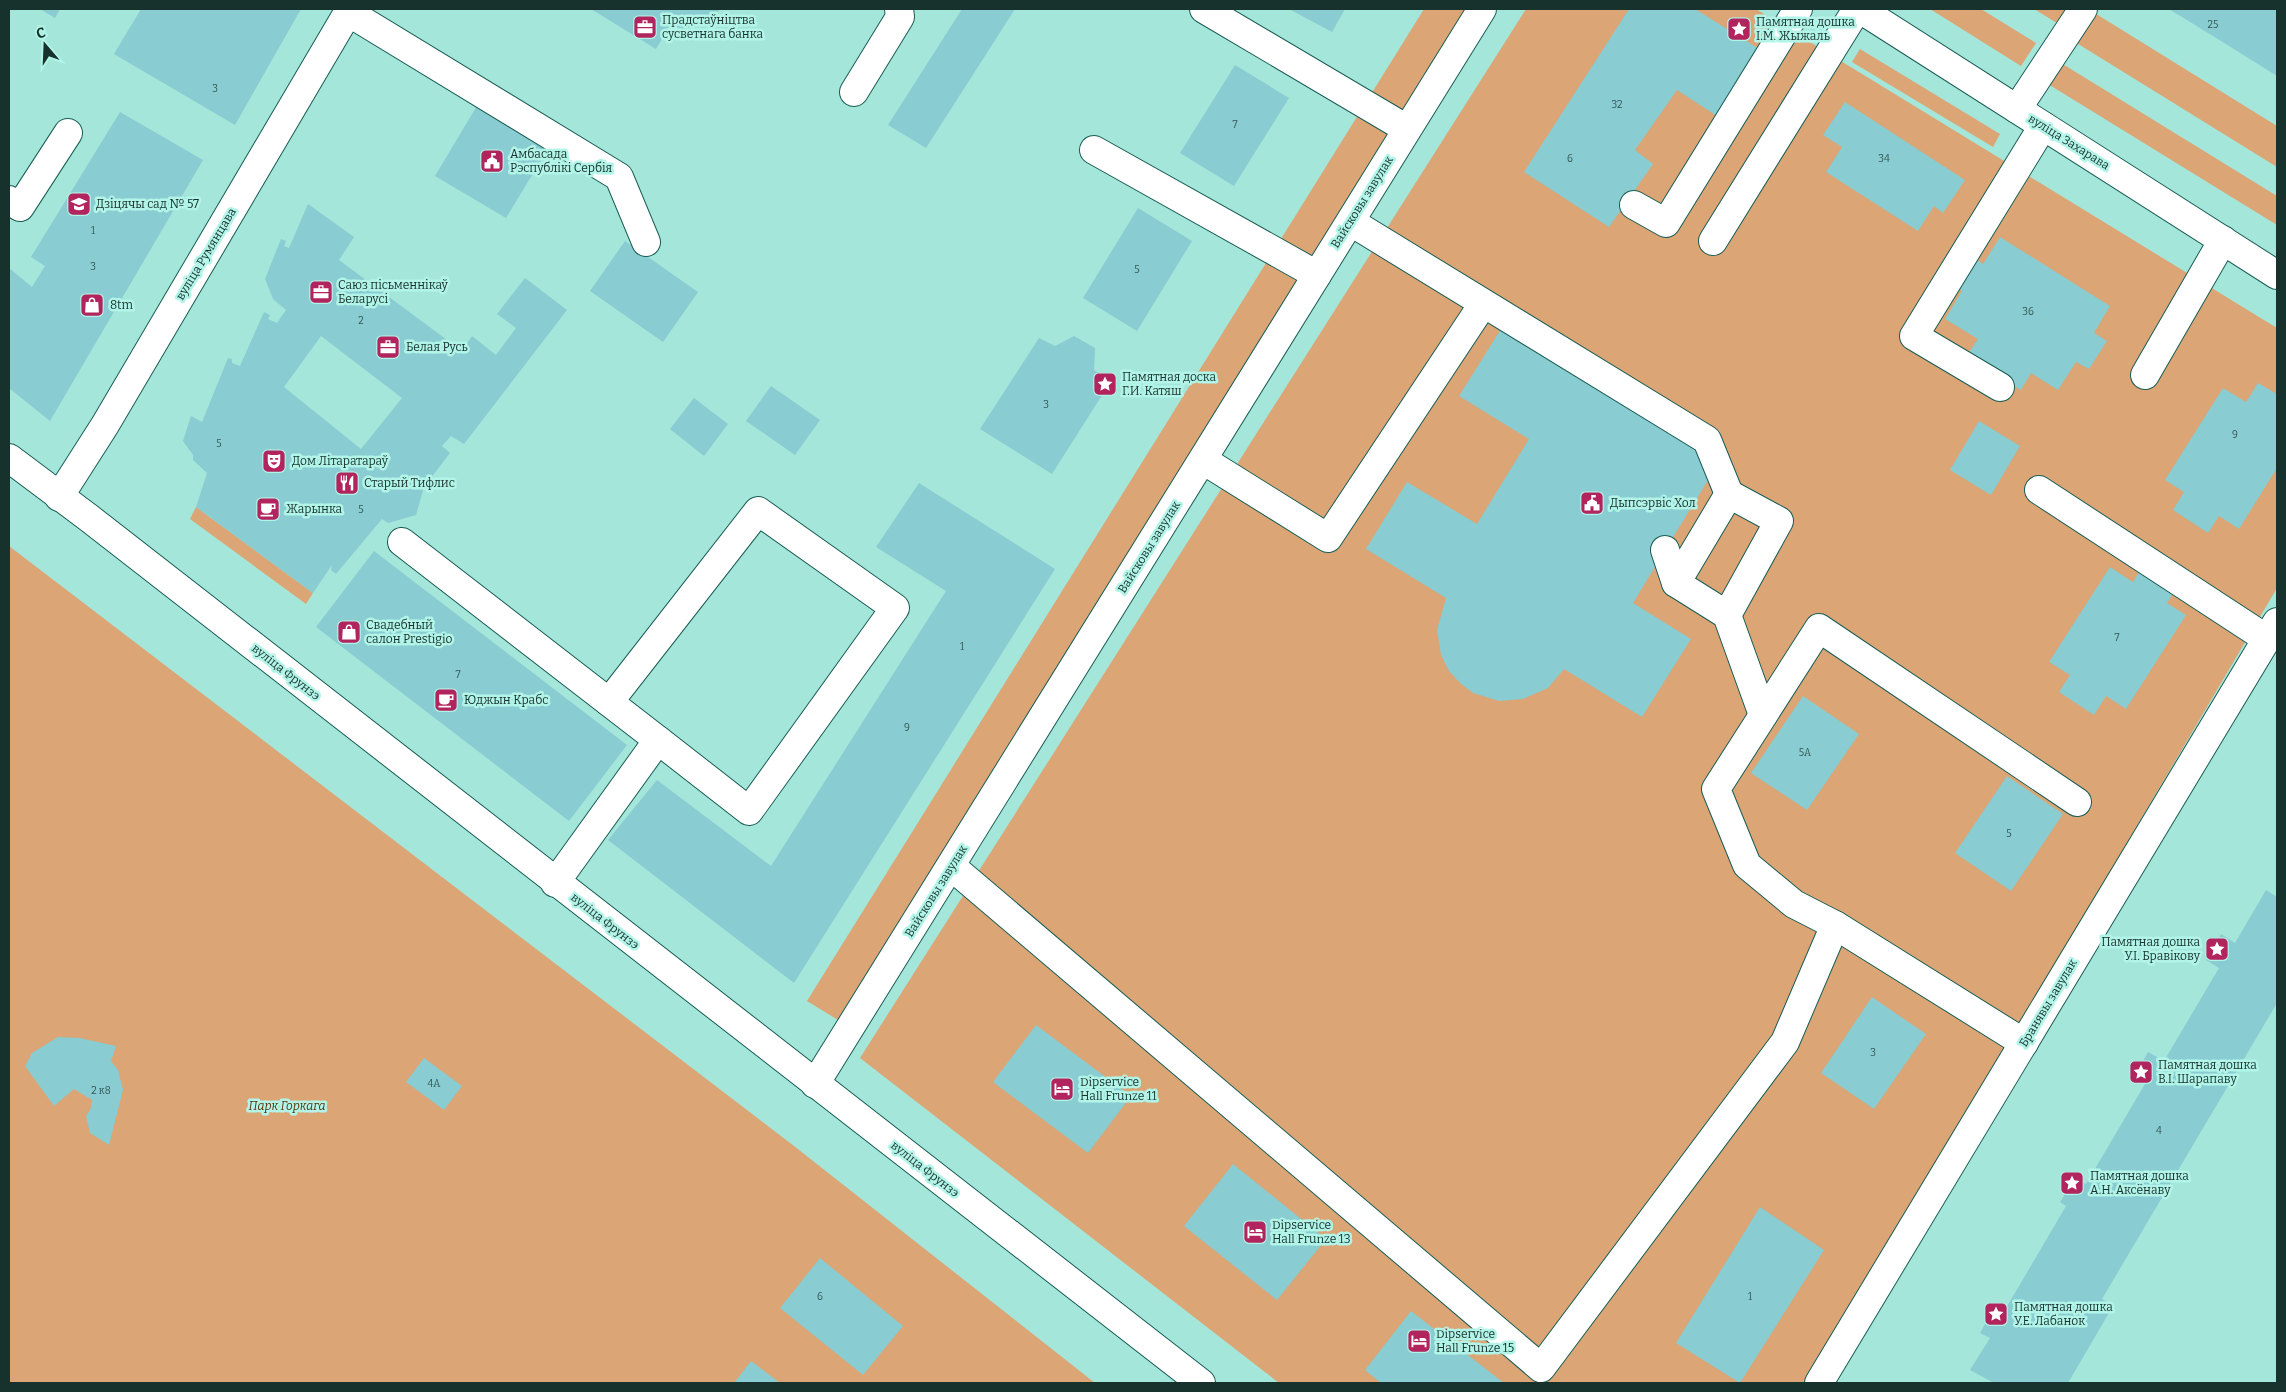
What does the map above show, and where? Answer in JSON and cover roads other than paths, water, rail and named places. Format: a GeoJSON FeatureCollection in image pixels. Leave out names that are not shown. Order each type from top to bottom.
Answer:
{"type":"FeatureCollection","features":[{"type":"Feature","properties":{"kind":"street"},"geometry":{"type":"LineString","coordinates":[[854,92],[900,17],[899,9]]}},
{"type":"Feature","properties":{"kind":"street"},"geometry":{"type":"LineString","coordinates":[[1204,9],[1407,129]]}},
{"type":"Feature","properties":{"kind":"street","name":"Вайсковы завулак"},"geometry":{"type":"LineString","coordinates":[[815,1084],[1482,9]]}},
{"type":"Feature","properties":{"kind":"street"},"geometry":{"type":"LineString","coordinates":[[1634,205],[1666,223],[1798,9]]}},
{"type":"Feature","properties":{"kind":"street"},"geometry":{"type":"LineString","coordinates":[[1713,241],[1859,9]]}},
{"type":"Feature","properties":{"kind":"street","name":"вуліца Захарава"},"geometry":{"type":"LineString","coordinates":[[1859,9],[2277,275]]}},
{"type":"Feature","properties":{"kind":"street"},"geometry":{"type":"LineString","coordinates":[[2017,109],[2084,9]]}},
{"type":"Feature","properties":{"kind":"street"},"geometry":{"type":"LineString","coordinates":[[349,10],[618,177],[646,242]]}},
{"type":"Feature","properties":{"kind":"street","name":"вуліца Румянцава"},"geometry":{"type":"LineString","coordinates":[[59,497],[90,450],[349,10]]}},
{"type":"Feature","properties":{"kind":"street"},"geometry":{"type":"LineString","coordinates":[[2000,387],[1914,336],[2043,126]]}},
{"type":"Feature","properties":{"kind":"street"},"geometry":{"type":"LineString","coordinates":[[9,200],[20,208],[68,133]]}},
{"type":"Feature","properties":{"kind":"street"},"geometry":{"type":"LineString","coordinates":[[1094,150],[1317,275]]}},
{"type":"Feature","properties":{"kind":"street"},"geometry":{"type":"LineString","coordinates":[[1351,222],[1706,440],[1729,494],[1779,521],[1727,615]]}},
{"type":"Feature","properties":{"kind":"street"},"geometry":{"type":"LineString","coordinates":[[2145,375],[2223,240]]}},
{"type":"Feature","properties":{"kind":"street"},"geometry":{"type":"LineString","coordinates":[[1203,460],[1328,538],[1483,304]]}},
{"type":"Feature","properties":{"kind":"street","name":"вуліца Фрунзэ"},"geometry":{"type":"LineString","coordinates":[[9,458],[89,518],[555,883],[1201,1383]]}},
{"type":"Feature","properties":{"kind":"street"},"geometry":{"type":"LineString","coordinates":[[2039,490],[2272,631]]}},
{"type":"Feature","properties":{"kind":"street"},"geometry":{"type":"LineString","coordinates":[[1676,583],[1729,494]]}},
{"type":"Feature","properties":{"kind":"street"},"geometry":{"type":"LineString","coordinates":[[402,542],[749,812],[895,608],[758,511],[609,702]]}},
{"type":"Feature","properties":{"kind":"street"},"geometry":{"type":"LineString","coordinates":[[1665,550],[1676,583],[1727,615],[1763,715]]}},
{"type":"Feature","properties":{"kind":"street"},"geometry":{"type":"LineString","coordinates":[[2024,1043],[1835,925],[1794,904],[1746,865],[1716,789],[1819,628],[2077,802]]}},
{"type":"Feature","properties":{"kind":"street","name":"Бранявы завулак"},"geometry":{"type":"LineString","coordinates":[[1821,1383],[2272,631]]}},
{"type":"Feature","properties":{"kind":"street"},"geometry":{"type":"LineString","coordinates":[[555,883],[658,740]]}},
{"type":"Feature","properties":{"kind":"street"},"geometry":{"type":"LineString","coordinates":[[951,866],[1535,1376],[1785,1042],[1835,925]]}},
{"type":"Feature","properties":{"kind":"place","name":"Прадстаўніцтва сусветнага банка"},"geometry":{"type":"Point","coordinates":[645,27]}},
{"type":"Feature","properties":{"kind":"place","name":"Памятная дошка І.М. Жыжаль"},"geometry":{"type":"Point","coordinates":[1739,29]}},
{"type":"Feature","properties":{"kind":"place","name":"Амбасада Рэспублікі Сербія"},"geometry":{"type":"Point","coordinates":[492,161]}},
{"type":"Feature","properties":{"kind":"place","name":"Дзіцячы сад № 57"},"geometry":{"type":"Point","coordinates":[79,204]}},
{"type":"Feature","properties":{"kind":"place","name":"Саюз пісьменнікаў Беларусі"},"geometry":{"type":"Point","coordinates":[321,292]}},
{"type":"Feature","properties":{"kind":"place","name":"8tm"},"geometry":{"type":"Point","coordinates":[92,305]}},
{"type":"Feature","properties":{"kind":"place","name":"Белая Русь"},"geometry":{"type":"Point","coordinates":[388,347]}},
{"type":"Feature","properties":{"kind":"place","name":"Памятная доска Г.И. Катяш"},"geometry":{"type":"Point","coordinates":[1105,384]}},
{"type":"Feature","properties":{"kind":"place","name":"Дом Літаратараў"},"geometry":{"type":"Point","coordinates":[274,461]}},
{"type":"Feature","properties":{"kind":"place","name":"Старый Тифлис"},"geometry":{"type":"Point","coordinates":[347,483]}},
{"type":"Feature","properties":{"kind":"place","name":"Дыпсэрвіс Хол"},"geometry":{"type":"Point","coordinates":[1592,503]}},
{"type":"Feature","properties":{"kind":"place","name":"Жарынка"},"geometry":{"type":"Point","coordinates":[268,509]}},
{"type":"Feature","properties":{"kind":"place","name":"Свадебный салон Prestigio"},"geometry":{"type":"Point","coordinates":[349,632]}},
{"type":"Feature","properties":{"kind":"place","name":"Юджын Крабс"},"geometry":{"type":"Point","coordinates":[446,700]}},
{"type":"Feature","properties":{"kind":"place","name":"Памятная дошка У.І. Бравікову"},"geometry":{"type":"Point","coordinates":[2217,949]}},
{"type":"Feature","properties":{"kind":"place","name":"Памятная дошка В.І. Шарапаву"},"geometry":{"type":"Point","coordinates":[2141,1072]}},
{"type":"Feature","properties":{"kind":"place","name":"Dipservice Hall Frunze 11"},"geometry":{"type":"Point","coordinates":[1062,1089]}},
{"type":"Feature","properties":{"kind":"place","name":"Памятная дошка А.Н. Аксёнаву"},"geometry":{"type":"Point","coordinates":[2072,1183]}},
{"type":"Feature","properties":{"kind":"place","name":"Dipservice Hall Frunze 13"},"geometry":{"type":"Point","coordinates":[1255,1232]}},
{"type":"Feature","properties":{"kind":"place","name":"Памятная дошка У.Е. Лабанок"},"geometry":{"type":"Point","coordinates":[1996,1314]}},
{"type":"Feature","properties":{"kind":"place","name":"Dipservice Hall Frunze 15"},"geometry":{"type":"Point","coordinates":[1419,1341]}},
{"type":"Feature","properties":{"kind":"park label","name":"Парк Горкага"},"geometry":{"type":"Point","coordinates":[287,1106]}}]}
